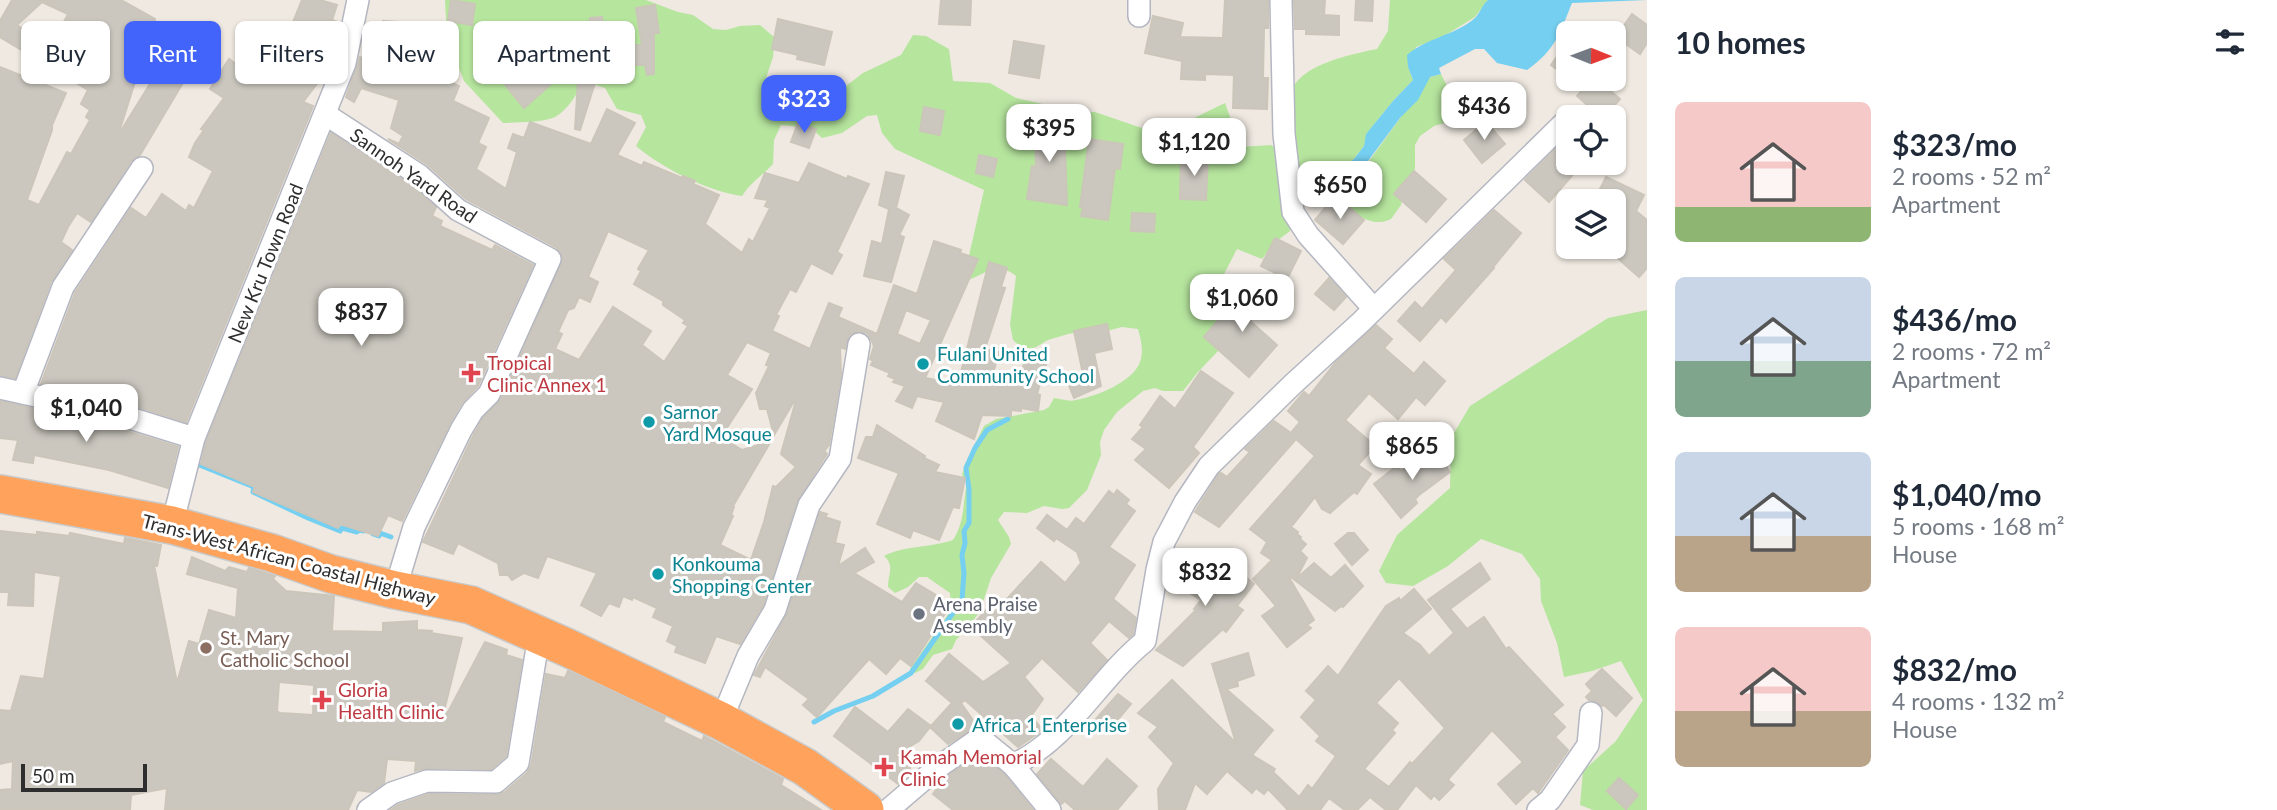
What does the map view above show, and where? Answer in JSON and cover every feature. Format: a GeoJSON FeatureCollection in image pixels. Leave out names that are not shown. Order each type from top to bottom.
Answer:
{"type":"FeatureCollection","features":[{"type":"Feature","properties":{"kind":"highway","name":"Trans-West African Coastal Highway"},"geometry":{"type":"LineString","coordinates":[[0,494],[172,526],[395,590],[471,605],[721,721],[804,767],[865,810]]}},
{"type":"Feature","properties":{"kind":"street","name":"New Kru Town Road"},"geometry":{"type":"LineString","coordinates":[[172,526],[194,438],[345,63],[358,0]]}},
{"type":"Feature","properties":{"kind":"street"},"geometry":{"type":"LineString","coordinates":[[1281,0],[1284,134],[1293,212],[1374,309]]}},
{"type":"Feature","properties":{"kind":"street","name":"Sannoh Yard Road"},"geometry":{"type":"LineString","coordinates":[[325,114],[419,175],[458,211],[550,259],[489,394],[473,410],[461,430],[414,527],[395,590]]}},
{"type":"Feature","properties":{"kind":"street"},"geometry":{"type":"LineString","coordinates":[[1013,765],[1028,758],[1075,717],[1125,658],[1145,641],[1164,542],[1185,502],[1209,466],[1556,131]]}},
{"type":"Feature","properties":{"kind":"street"},"geometry":{"type":"LineString","coordinates":[[23,393],[63,287],[142,168]]}},
{"type":"Feature","properties":{"kind":"street"},"geometry":{"type":"LineString","coordinates":[[721,721],[748,656],[775,610],[809,505],[840,459],[859,344]]}},
{"type":"Feature","properties":{"kind":"street"},"geometry":{"type":"LineString","coordinates":[[0,388],[117,414],[194,438]]}},
{"type":"Feature","properties":{"kind":"street"},"geometry":{"type":"LineString","coordinates":[[368,810],[392,793],[427,781],[496,782],[518,763],[539,636]]}},
{"type":"Feature","properties":{"kind":"street"},"geometry":{"type":"LineString","coordinates":[[1538,810],[1550,800],[1588,745],[1591,713]]}},
{"type":"Feature","properties":{"kind":"street"},"geometry":{"type":"LineString","coordinates":[[888,810],[937,768],[980,738],[1013,765],[1050,810]]}},
{"type":"Feature","properties":{"kind":"green space"},"geometry":{"type":"Polygon","coordinates":[[[445,0],[646,0],[693,15],[713,29],[760,25],[775,38],[773,57],[765,81],[783,109],[797,120],[816,119],[833,105],[846,86],[863,73],[901,55],[913,35],[926,36],[949,49],[953,81],[990,83],[1016,98],[1078,112],[1095,112],[1171,138],[1186,132],[1192,119],[1225,103],[1241,147],[1271,145],[1284,154],[1297,152],[1291,104],[1294,86],[1301,77],[1325,63],[1377,49],[1388,31],[1390,0],[1488,0],[1475,17],[1444,36],[1416,47],[1408,67],[1413,80],[1367,133],[1364,146],[1354,159],[1331,177],[1347,186],[1356,169],[1369,161],[1430,77],[1441,74],[1447,86],[1468,110],[1449,122],[1434,126],[1420,136],[1415,145],[1415,169],[1405,186],[1401,205],[1391,219],[1374,222],[1362,218],[1345,206],[1338,197],[1328,204],[1311,199],[1291,210],[1290,231],[1274,243],[1262,259],[1237,249],[1221,280],[1219,299],[1241,319],[1240,328],[1183,391],[1163,391],[1155,388],[1143,391],[1117,412],[1104,430],[1100,442],[1101,455],[1087,490],[1069,508],[1044,506],[1027,513],[1004,512],[998,520],[1011,544],[991,578],[980,611],[956,640],[952,649],[933,655],[923,669],[915,673],[910,669],[951,610],[950,593],[927,577],[919,577],[908,587],[895,593],[888,587],[890,566],[884,556],[953,540],[963,511],[967,481],[962,475],[984,426],[996,419],[1044,410],[1054,398],[1071,401],[1084,398],[1122,382],[1140,362],[1142,350],[1138,329],[1122,327],[1103,332],[1068,334],[1025,351],[1013,340],[1010,325],[1016,276],[998,269],[969,280],[965,273],[984,190],[895,149],[882,133],[877,115],[867,116],[842,133],[822,138],[811,128],[781,125],[774,140],[773,164],[742,196],[729,194],[672,170],[636,146],[646,127],[641,115],[617,109],[605,88],[594,84],[635,84],[635,21],[473,21],[473,84],[583,84],[568,106],[555,117],[503,123],[464,81],[459,68],[459,21],[446,21],[445,0]]]}},
{"type":"Feature","properties":{"kind":"green space"},"geometry":{"type":"Polygon","coordinates":[[[1647,310],[1647,810],[1593,810],[1580,805],[1583,771],[1616,741],[1643,700],[1621,661],[1564,677],[1557,643],[1541,601],[1540,579],[1522,554],[1481,539],[1448,566],[1413,586],[1386,583],[1379,571],[1397,535],[1450,488],[1451,438],[1470,406],[1608,318],[1647,310]]]}},
{"type":"Feature","properties":{"kind":"water"},"geometry":{"type":"Polygon","coordinates":[[[1488,0],[1647,0],[1572,3],[1565,21],[1556,21],[1556,40],[1551,48],[1527,70],[1497,63],[1484,49],[1475,49],[1439,68],[1441,74],[1430,77],[1418,100],[1400,118],[1368,161],[1356,169],[1347,186],[1335,187],[1331,177],[1354,159],[1364,146],[1366,134],[1413,80],[1407,55],[1423,44],[1467,24],[1477,16],[1488,0]]]}},
{"type":"Feature","properties":{"kind":"building"},"geometry":{"type":"Polygon","coordinates":[[[12,0],[121,0],[155,19],[124,21],[124,84],[134,84],[120,129],[150,84],[182,84],[140,155],[131,161],[91,222],[77,213],[68,227],[61,242],[72,250],[51,282],[15,378],[0,375],[0,67],[21,75],[21,84],[43,84],[66,93],[52,125],[27,200],[39,205],[67,152],[71,154],[90,120],[86,117],[90,110],[81,104],[88,90],[78,84],[110,84],[110,21],[64,21],[68,14],[42,2],[17,25],[21,28],[21,50],[0,37],[0,21],[12,0]]]}},
{"type":"Feature","properties":{"kind":"building"},"geometry":{"type":"Polygon","coordinates":[[[302,0],[320,0],[337,5],[332,20],[335,21],[294,21],[302,0]]]}},
{"type":"Feature","properties":{"kind":"building"},"geometry":{"type":"Polygon","coordinates":[[[451,0],[475,4],[472,25],[448,21],[451,0]]]}},
{"type":"Feature","properties":{"kind":"building"},"geometry":{"type":"Polygon","coordinates":[[[941,0],[971,0],[970,25],[939,24],[941,0]]]}},
{"type":"Feature","properties":{"kind":"building"},"geometry":{"type":"Polygon","coordinates":[[[1225,0],[1268,0],[1268,28],[1264,28],[1263,78],[1268,78],[1267,109],[1233,108],[1234,75],[1205,74],[1205,80],[1181,79],[1182,61],[1145,53],[1153,16],[1183,23],[1180,37],[1223,38],[1225,0]]]}},
{"type":"Feature","properties":{"kind":"building"},"geometry":{"type":"Polygon","coordinates":[[[1294,0],[1325,0],[1324,15],[1339,16],[1339,35],[1306,34],[1306,29],[1295,29],[1294,0]]]}},
{"type":"Feature","properties":{"kind":"building"},"geometry":{"type":"Polygon","coordinates":[[[1356,0],[1373,0],[1372,21],[1355,20],[1356,0]]]}},
{"type":"Feature","properties":{"kind":"building"},"geometry":{"type":"Polygon","coordinates":[[[655,5],[659,33],[654,33],[654,74],[647,75],[645,65],[635,65],[635,45],[642,45],[636,8],[655,5]]]}},
{"type":"Feature","properties":{"kind":"building"},"geometry":{"type":"Polygon","coordinates":[[[1632,14],[1647,25],[1647,43],[1640,54],[1626,44],[1626,23],[1632,14]]]}},
{"type":"Feature","properties":{"kind":"building"},"geometry":{"type":"Polygon","coordinates":[[[602,17],[602,21],[590,21],[590,18],[602,17]]]}},
{"type":"Feature","properties":{"kind":"building"},"geometry":{"type":"Polygon","coordinates":[[[778,19],[832,32],[824,65],[797,59],[798,55],[772,49],[778,19]]]}},
{"type":"Feature","properties":{"kind":"building"},"geometry":{"type":"Polygon","coordinates":[[[1014,41],[1044,46],[1039,78],[1009,73],[1014,41]]]}},
{"type":"Feature","properties":{"kind":"building"},"geometry":{"type":"Polygon","coordinates":[[[360,57],[362,84],[459,86],[453,101],[489,118],[478,143],[486,147],[476,169],[506,189],[517,152],[508,148],[513,134],[524,138],[530,122],[591,144],[607,109],[635,123],[617,155],[642,166],[644,162],[682,178],[683,176],[695,181],[693,184],[719,195],[705,224],[742,253],[749,239],[753,242],[770,208],[765,206],[768,200],[755,198],[765,173],[799,183],[809,163],[847,179],[848,176],[869,184],[837,252],[842,255],[832,274],[811,263],[796,292],[790,289],[776,315],[779,316],[772,331],[810,349],[829,303],[842,308],[838,317],[877,334],[894,285],[917,294],[934,241],[978,259],[925,378],[958,384],[989,262],[1007,268],[1001,287],[1005,288],[985,349],[999,352],[992,377],[1018,382],[1028,352],[1048,358],[1037,394],[1040,395],[1038,411],[1021,408],[1021,411],[1011,410],[1011,416],[982,415],[974,439],[936,421],[944,402],[917,396],[912,408],[896,401],[905,386],[893,382],[895,379],[888,376],[890,373],[871,365],[874,346],[867,333],[860,331],[849,335],[845,349],[840,347],[841,374],[829,445],[824,451],[827,454],[797,501],[763,605],[740,644],[716,636],[705,663],[675,652],[677,646],[667,641],[673,626],[653,617],[657,608],[633,597],[632,600],[623,596],[619,607],[609,603],[601,616],[581,605],[597,573],[547,556],[538,578],[524,573],[512,580],[508,575],[500,575],[498,563],[458,543],[453,554],[423,542],[473,436],[483,418],[501,399],[563,259],[556,247],[466,199],[428,165],[388,139],[399,144],[403,136],[391,128],[399,100],[361,88],[354,102],[346,97],[360,57]],[[608,231],[588,277],[598,282],[590,302],[579,297],[574,308],[568,310],[558,332],[562,334],[555,349],[579,360],[613,307],[651,331],[642,345],[664,362],[688,326],[683,323],[685,320],[663,305],[663,301],[634,284],[641,271],[638,269],[649,250],[608,231]],[[906,310],[897,334],[920,344],[931,320],[906,310]],[[747,342],[727,375],[752,389],[721,437],[742,450],[771,441],[733,506],[733,516],[720,545],[751,560],[773,486],[776,487],[796,467],[781,454],[795,404],[793,403],[774,435],[767,409],[760,409],[756,393],[769,366],[766,365],[771,353],[747,342]]]}},
{"type":"Feature","properties":{"kind":"building"},"geometry":{"type":"Polygon","coordinates":[[[229,59],[235,63],[235,84],[317,84],[303,102],[313,106],[186,422],[120,401],[41,384],[75,293],[131,208],[146,218],[162,194],[186,211],[189,205],[194,208],[213,171],[189,157],[204,130],[201,129],[224,98],[210,89],[213,84],[221,84],[221,72],[229,59]]]}},
{"type":"Feature","properties":{"kind":"building"},"geometry":{"type":"Polygon","coordinates":[[[504,84],[551,84],[524,108],[504,84]]]}},
{"type":"Feature","properties":{"kind":"building"},"geometry":{"type":"Polygon","coordinates":[[[578,84],[595,84],[580,130],[575,129],[578,84]]]}},
{"type":"Feature","properties":{"kind":"building"},"geometry":{"type":"Polygon","coordinates":[[[1581,91],[1611,91],[1620,99],[1615,105],[1587,105],[1577,96],[1581,91]]]}},
{"type":"Feature","properties":{"kind":"building"},"geometry":{"type":"Polygon","coordinates":[[[924,107],[944,111],[940,135],[920,131],[924,107]]]}},
{"type":"Feature","properties":{"kind":"building"},"geometry":{"type":"Polygon","coordinates":[[[1064,121],[1067,205],[1027,199],[1032,166],[1036,167],[1035,122],[1064,121]]]}},
{"type":"Feature","properties":{"kind":"building"},"geometry":{"type":"Polygon","coordinates":[[[1486,122],[1505,144],[1482,163],[1464,140],[1486,122]]]}},
{"type":"Feature","properties":{"kind":"building"},"geometry":{"type":"Polygon","coordinates":[[[798,123],[816,129],[809,148],[791,142],[798,123]]]}},
{"type":"Feature","properties":{"kind":"building"},"geometry":{"type":"Polygon","coordinates":[[[331,133],[411,185],[436,207],[432,216],[442,221],[440,226],[492,250],[495,245],[533,265],[478,386],[462,403],[450,423],[402,521],[388,515],[378,536],[340,524],[338,528],[253,492],[255,487],[201,464],[206,442],[331,133]]]}},
{"type":"Feature","properties":{"kind":"building"},"geometry":{"type":"Polygon","coordinates":[[[1089,139],[1123,144],[1120,169],[1115,168],[1108,220],[1081,216],[1089,139]]]}},
{"type":"Feature","properties":{"kind":"building"},"geometry":{"type":"Polygon","coordinates":[[[1556,149],[1556,175],[1573,175],[1560,189],[1556,189],[1556,194],[1549,202],[1525,180],[1556,149]]]}},
{"type":"Feature","properties":{"kind":"building"},"geometry":{"type":"Polygon","coordinates":[[[979,155],[997,159],[993,177],[976,173],[979,155]]]}},
{"type":"Feature","properties":{"kind":"building"},"geometry":{"type":"Polygon","coordinates":[[[1181,156],[1208,157],[1206,200],[1180,199],[1181,156]]]}},
{"type":"Feature","properties":{"kind":"building"},"geometry":{"type":"Polygon","coordinates":[[[1414,171],[1446,199],[1426,222],[1394,194],[1414,171]]]}},
{"type":"Feature","properties":{"kind":"building"},"geometry":{"type":"Polygon","coordinates":[[[886,172],[904,176],[896,208],[909,215],[899,235],[904,237],[891,282],[864,276],[872,241],[882,244],[889,209],[879,205],[886,172]]]}},
{"type":"Feature","properties":{"kind":"building"},"geometry":{"type":"Polygon","coordinates":[[[1606,177],[1644,195],[1636,211],[1647,220],[1647,268],[1639,277],[1619,259],[1626,259],[1626,189],[1600,189],[1606,177]]]}},
{"type":"Feature","properties":{"kind":"building"},"geometry":{"type":"Polygon","coordinates":[[[1331,201],[1337,207],[1342,201],[1364,220],[1343,244],[1315,220],[1331,201]]]}},
{"type":"Feature","properties":{"kind":"building"},"geometry":{"type":"Polygon","coordinates":[[[1494,210],[1521,233],[1446,322],[1441,317],[1420,341],[1398,321],[1415,302],[1422,309],[1456,270],[1444,259],[1494,210]]]}},
{"type":"Feature","properties":{"kind":"building"},"geometry":{"type":"Polygon","coordinates":[[[1132,213],[1155,214],[1154,232],[1131,231],[1132,213]]]}},
{"type":"Feature","properties":{"kind":"building"},"geometry":{"type":"Polygon","coordinates":[[[1275,238],[1301,251],[1287,279],[1261,266],[1275,238]]]}},
{"type":"Feature","properties":{"kind":"building"},"geometry":{"type":"Polygon","coordinates":[[[1329,278],[1346,297],[1334,310],[1315,294],[1329,278]]]}},
{"type":"Feature","properties":{"kind":"building"},"geometry":{"type":"Polygon","coordinates":[[[1253,287],[1268,300],[1250,321],[1277,345],[1249,377],[1204,337],[1231,305],[1235,308],[1253,287]]]}},
{"type":"Feature","properties":{"kind":"building"},"geometry":{"type":"Polygon","coordinates":[[[1107,324],[1112,349],[1094,353],[1101,386],[1074,398],[1067,380],[1083,374],[1074,331],[1107,324]]]}},
{"type":"Feature","properties":{"kind":"building"},"geometry":{"type":"Polygon","coordinates":[[[1376,325],[1392,339],[1384,348],[1414,374],[1424,362],[1445,381],[1425,405],[1416,397],[1398,419],[1369,393],[1345,420],[1375,446],[1358,465],[1371,474],[1357,494],[1354,492],[1330,513],[1322,509],[1315,497],[1291,527],[1306,544],[1300,551],[1307,558],[1296,579],[1314,563],[1331,578],[1345,565],[1363,586],[1343,607],[1335,611],[1287,574],[1314,620],[1307,625],[1311,628],[1287,647],[1262,616],[1276,606],[1253,579],[1272,560],[1261,553],[1267,542],[1250,529],[1315,456],[1296,439],[1219,527],[1195,512],[1219,474],[1227,477],[1250,452],[1245,449],[1274,421],[1291,433],[1300,422],[1288,411],[1304,392],[1309,396],[1336,362],[1376,325]]]}},
{"type":"Feature","properties":{"kind":"building"},"geometry":{"type":"Polygon","coordinates":[[[1201,371],[1233,393],[1193,447],[1199,453],[1169,488],[1135,460],[1146,449],[1132,439],[1143,427],[1140,425],[1160,396],[1175,409],[1201,371]]]}},
{"type":"Feature","properties":{"kind":"building"},"geometry":{"type":"Polygon","coordinates":[[[0,401],[114,427],[178,447],[168,488],[109,470],[34,455],[33,463],[13,460],[18,440],[0,438],[0,401]]]}},
{"type":"Feature","properties":{"kind":"building"},"geometry":{"type":"Polygon","coordinates":[[[877,425],[925,456],[924,458],[939,465],[935,472],[965,478],[959,508],[953,507],[939,540],[913,530],[910,538],[877,524],[899,473],[858,458],[866,437],[873,437],[877,425]]]}},
{"type":"Feature","properties":{"kind":"building"},"geometry":{"type":"Polygon","coordinates":[[[1433,448],[1450,472],[1419,495],[1415,499],[1417,503],[1401,518],[1374,484],[1397,466],[1401,471],[1433,448]]]}},
{"type":"Feature","properties":{"kind":"building"},"geometry":{"type":"Polygon","coordinates":[[[1117,490],[1129,500],[1126,504],[1135,511],[1109,547],[1135,565],[1113,599],[1136,618],[1133,634],[1129,638],[1109,621],[1090,643],[1107,660],[1078,692],[1042,658],[1024,677],[1043,699],[1031,716],[1041,728],[1040,732],[1018,747],[965,700],[961,703],[977,726],[948,744],[930,727],[919,741],[895,755],[910,766],[910,771],[898,784],[834,736],[855,707],[888,732],[908,709],[931,726],[952,703],[926,681],[949,654],[983,682],[1011,663],[971,627],[987,609],[993,614],[1041,562],[1065,583],[1081,563],[1077,552],[1056,538],[1054,541],[1037,528],[1047,515],[1067,530],[1076,518],[1084,524],[1109,491],[1114,495],[1117,490]]]}},
{"type":"Feature","properties":{"kind":"building"},"geometry":{"type":"Polygon","coordinates":[[[820,512],[827,514],[825,517],[840,522],[835,543],[844,545],[838,566],[865,548],[874,562],[854,573],[902,602],[916,583],[951,604],[911,666],[900,658],[886,674],[869,659],[817,717],[803,705],[809,699],[765,667],[760,677],[754,675],[787,614],[820,512]]]}},
{"type":"Feature","properties":{"kind":"building"},"geometry":{"type":"Polygon","coordinates":[[[0,531],[69,536],[70,533],[124,544],[125,538],[161,545],[157,566],[154,565],[177,683],[189,641],[199,644],[209,610],[236,618],[238,588],[187,574],[192,557],[225,571],[229,567],[247,572],[249,568],[275,576],[273,579],[286,591],[334,596],[332,631],[383,632],[383,623],[417,621],[417,630],[462,638],[444,711],[448,712],[485,642],[507,650],[506,655],[522,660],[506,756],[491,769],[427,768],[415,771],[416,761],[387,759],[384,783],[371,792],[357,790],[348,810],[165,810],[167,788],[131,795],[130,810],[0,810],[0,790],[12,789],[13,761],[0,764],[0,710],[11,711],[21,676],[44,679],[61,576],[34,572],[33,606],[8,605],[9,592],[0,592],[0,531]],[[279,682],[277,711],[313,715],[314,685],[279,682]]]}},
{"type":"Feature","properties":{"kind":"building"},"geometry":{"type":"Polygon","coordinates":[[[1348,533],[1354,533],[1368,550],[1352,565],[1335,544],[1348,533]]]}},
{"type":"Feature","properties":{"kind":"building"},"geometry":{"type":"Polygon","coordinates":[[[1175,561],[1192,571],[1197,564],[1210,572],[1218,564],[1224,569],[1230,564],[1254,584],[1237,606],[1243,610],[1226,632],[1223,629],[1183,666],[1156,650],[1196,610],[1194,609],[1201,600],[1169,580],[1175,561]]]}},
{"type":"Feature","properties":{"kind":"building"},"geometry":{"type":"Polygon","coordinates":[[[1480,563],[1490,579],[1450,609],[1467,629],[1484,617],[1506,649],[1509,647],[1563,705],[1552,714],[1565,727],[1555,737],[1568,750],[1538,793],[1533,788],[1516,804],[1498,784],[1523,762],[1492,730],[1450,777],[1448,780],[1454,785],[1439,800],[1434,795],[1431,799],[1416,785],[1397,810],[1386,810],[1370,797],[1357,810],[1345,810],[1329,798],[1320,810],[1288,810],[1268,789],[1264,794],[1256,788],[1252,793],[1227,771],[1207,794],[1195,783],[1185,810],[1159,810],[1158,789],[1174,763],[1149,737],[1158,727],[1138,713],[1172,680],[1236,743],[1212,664],[1248,653],[1254,675],[1237,681],[1238,686],[1226,689],[1273,730],[1252,755],[1275,769],[1273,772],[1299,797],[1308,785],[1312,789],[1336,756],[1316,741],[1320,736],[1301,717],[1316,700],[1306,691],[1328,666],[1338,676],[1386,606],[1399,598],[1400,601],[1414,589],[1431,609],[1403,633],[1420,645],[1429,656],[1454,633],[1428,600],[1480,563]],[[1399,678],[1376,703],[1398,723],[1392,730],[1395,733],[1364,769],[1389,787],[1445,728],[1399,678]]]}},
{"type":"Feature","properties":{"kind":"building"},"geometry":{"type":"Polygon","coordinates":[[[1602,669],[1632,698],[1616,716],[1604,705],[1586,697],[1592,691],[1586,684],[1602,669]]]}},
{"type":"Feature","properties":{"kind":"building"},"geometry":{"type":"Polygon","coordinates":[[[568,671],[665,717],[663,722],[702,741],[704,736],[783,779],[781,785],[821,810],[391,810],[429,794],[496,795],[505,792],[527,773],[531,766],[546,674],[565,678],[568,671]]]}},
{"type":"Feature","properties":{"kind":"building"},"geometry":{"type":"Polygon","coordinates":[[[1118,694],[1131,704],[1109,730],[1096,719],[1118,694]]]}},
{"type":"Feature","properties":{"kind":"building"},"geometry":{"type":"Polygon","coordinates":[[[979,754],[1004,774],[1033,810],[953,810],[933,794],[945,778],[979,754]]]}},
{"type":"Feature","properties":{"kind":"building"},"geometry":{"type":"Polygon","coordinates":[[[1051,759],[1083,787],[1107,759],[1137,786],[1117,810],[1075,810],[1065,801],[1061,804],[1037,774],[1051,759]]]}},
{"type":"Feature","properties":{"kind":"building"},"geometry":{"type":"Polygon","coordinates":[[[1619,778],[1638,795],[1626,809],[1607,791],[1619,778]]]}},
{"type":"Feature","properties":{"kind":"waterway"},"geometry":{"type":"LineString","coordinates":[[814,722],[873,696],[911,673],[962,600],[964,531],[969,523],[966,468],[987,430],[1008,419]]}},
{"type":"Feature","properties":{"kind":"waterway"},"geometry":{"type":"LineString","coordinates":[[197,464],[254,487],[253,492],[340,531],[342,528],[364,531]]}},
{"type":"Feature","properties":{"kind":"waterway"},"geometry":{"type":"LineString","coordinates":[[373,534],[379,536],[380,533],[391,537]]}},
{"type":"Feature","properties":{"kind":"place","name":"Fulani United Community School"},"geometry":{"type":"Point","coordinates":[923,364]}},
{"type":"Feature","properties":{"kind":"place","name":"Tropical Clinic Annex 1"},"geometry":{"type":"Point","coordinates":[471,373]}},
{"type":"Feature","properties":{"kind":"place","name":"Sarnor Yard Mosque"},"geometry":{"type":"Point","coordinates":[649,422]}},
{"type":"Feature","properties":{"kind":"place","name":"Konkouma Shopping Center"},"geometry":{"type":"Point","coordinates":[658,574]}},
{"type":"Feature","properties":{"kind":"place","name":"Arena Praise Assembly"},"geometry":{"type":"Point","coordinates":[919,614]}},
{"type":"Feature","properties":{"kind":"place","name":"St. Mary Catholic School"},"geometry":{"type":"Point","coordinates":[206,648]}},
{"type":"Feature","properties":{"kind":"place","name":"Gloria Health Clinic"},"geometry":{"type":"Point","coordinates":[322,700]}},
{"type":"Feature","properties":{"kind":"place","name":"Africa 1 Enterprise"},"geometry":{"type":"Point","coordinates":[958,724]}},
{"type":"Feature","properties":{"kind":"place","name":"Kamah Memorial Clinic"},"geometry":{"type":"Point","coordinates":[884,767]}}]}
